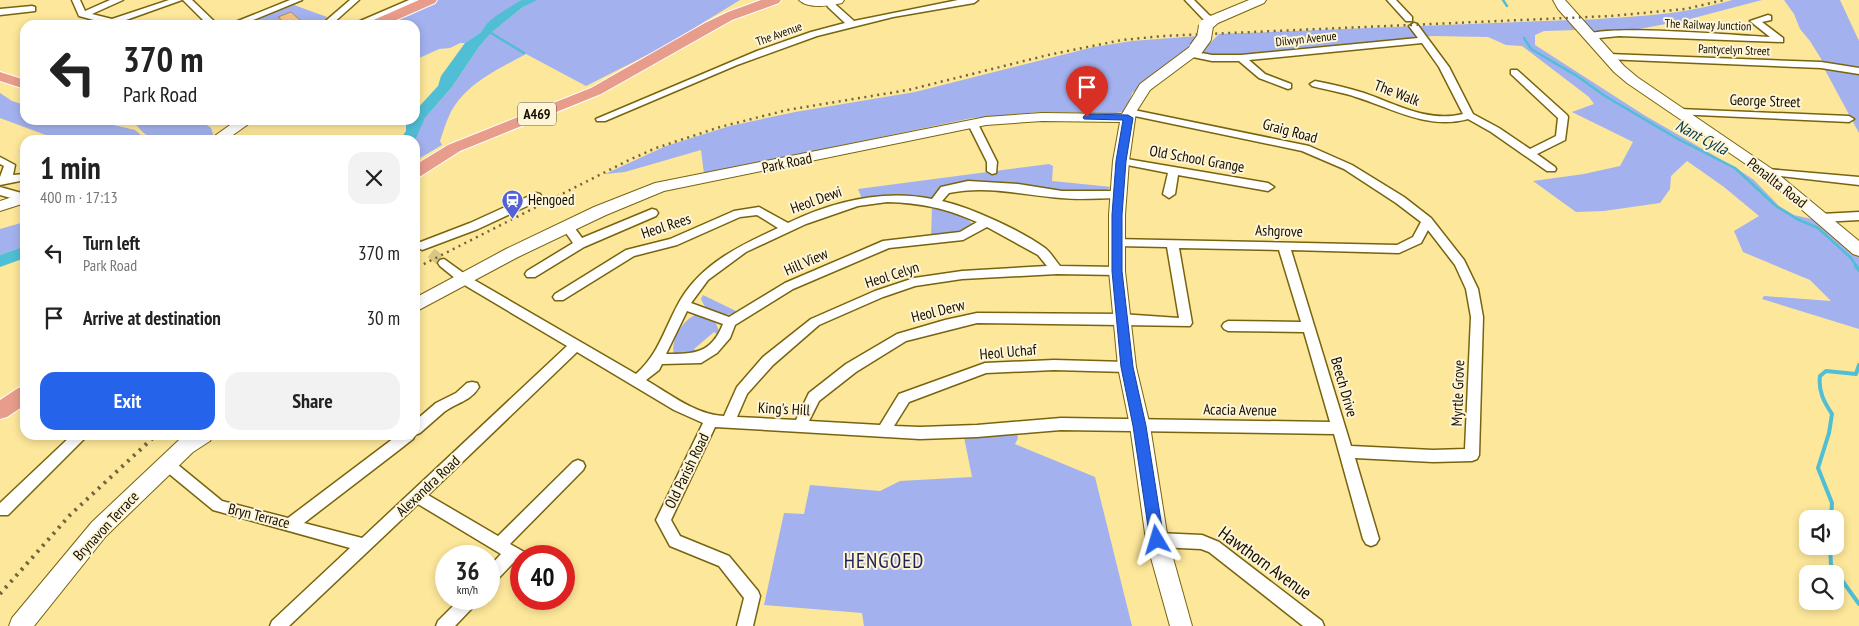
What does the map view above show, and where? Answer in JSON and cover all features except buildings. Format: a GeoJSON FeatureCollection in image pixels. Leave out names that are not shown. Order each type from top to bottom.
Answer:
{"type":"FeatureCollection","features":[{"type":"Feature","properties":{"kind":"main road"},"geometry":{"type":"LineString","coordinates":[[380,20],[430,0]]}},
{"type":"Feature","properties":{"kind":"main road","name":"A469"},"geometry":{"type":"LineString","coordinates":[[420,169],[454,148],[596,91],[704,30],[755,4],[774,0]]}},
{"type":"Feature","properties":{"kind":"main road","name":"A469"},"geometry":{"type":"LineString","coordinates":[[420,162],[455,141],[633,69],[659,56]]}},
{"type":"Feature","properties":{"kind":"main road"},"geometry":{"type":"LineString","coordinates":[[0,76],[20,83]]}},
{"type":"Feature","properties":{"kind":"main road"},"geometry":{"type":"LineString","coordinates":[[0,410],[20,397]]}},
{"type":"Feature","properties":{"kind":"street"},"geometry":{"type":"LineString","coordinates":[[76,0],[81,12],[103,20]]}},
{"type":"Feature","properties":{"kind":"street"},"geometry":{"type":"LineString","coordinates":[[86,14],[93,9],[119,0]]}},
{"type":"Feature","properties":{"kind":"street"},"geometry":{"type":"LineString","coordinates":[[122,20],[178,0]]}},
{"type":"Feature","properties":{"kind":"street"},"geometry":{"type":"LineString","coordinates":[[187,0],[208,20]]}},
{"type":"Feature","properties":{"kind":"street"},"geometry":{"type":"LineString","coordinates":[[332,20],[355,0]]}},
{"type":"Feature","properties":{"kind":"street"},"geometry":{"type":"LineString","coordinates":[[380,20],[417,0]]}},
{"type":"Feature","properties":{"kind":"street"},"geometry":{"type":"LineString","coordinates":[[805,0],[832,0],[853,25]]}},
{"type":"Feature","properties":{"kind":"street","name":"The Avenue"},"geometry":{"type":"LineString","coordinates":[[601,119],[732,64],[813,34],[901,13],[974,0]]}},
{"type":"Feature","properties":{"kind":"street"},"geometry":{"type":"LineString","coordinates":[[1189,0],[1210,23]]}},
{"type":"Feature","properties":{"kind":"street"},"geometry":{"type":"LineString","coordinates":[[1181,626],[1157,540],[1140,426],[1127,367],[1117,271],[1121,161],[1135,104],[1194,51],[1204,38],[1210,23],[1260,0]]}},
{"type":"Feature","properties":{"kind":"street"},"geometry":{"type":"LineString","coordinates":[[1391,0],[1412,22],[1444,67],[1469,116],[1485,124],[1551,169]]}},
{"type":"Feature","properties":{"kind":"street","name":"Penallta Road"},"geometry":{"type":"LineString","coordinates":[[1559,0],[1562,6],[1608,57],[1632,80],[1766,172],[1859,250]]}},
{"type":"Feature","properties":{"kind":"street"},"geometry":{"type":"LineString","coordinates":[[246,20],[294,1]]}},
{"type":"Feature","properties":{"kind":"street"},"geometry":{"type":"LineString","coordinates":[[0,12],[28,8]]}},
{"type":"Feature","properties":{"kind":"street"},"geometry":{"type":"LineString","coordinates":[[1744,16],[1755,21]]}},
{"type":"Feature","properties":{"kind":"street","name":"The Railway Junction"},"geometry":{"type":"LineString","coordinates":[[1755,21],[1768,18]]}},
{"type":"Feature","properties":{"kind":"street","name":"The Railway Junction"},"geometry":{"type":"LineString","coordinates":[[1590,36],[1619,34],[1780,40],[1755,21]]}},
{"type":"Feature","properties":{"kind":"street","name":"Dilwyn Avenue"},"geometry":{"type":"LineString","coordinates":[[1194,51],[1212,58],[1241,58],[1424,40]]}},
{"type":"Feature","properties":{"kind":"street","name":"Pantycelyn Street"},"geometry":{"type":"LineString","coordinates":[[1608,57],[1821,65],[1859,71]]}},
{"type":"Feature","properties":{"kind":"street"},"geometry":{"type":"LineString","coordinates":[[1241,58],[1262,76],[1288,86]]}},
{"type":"Feature","properties":{"kind":"street"},"geometry":{"type":"LineString","coordinates":[[1514,72],[1563,117],[1562,138],[1529,154]]}},
{"type":"Feature","properties":{"kind":"street","name":"The Walk"},"geometry":{"type":"LineString","coordinates":[[1315,84],[1361,95],[1408,115],[1422,118],[1459,120],[1469,116]]}},
{"type":"Feature","properties":{"kind":"street","name":"Park Road"},"geometry":{"type":"LineString","coordinates":[[465,280],[512,253],[567,226],[660,188],[973,124],[1042,117],[1135,104]]}},
{"type":"Feature","properties":{"kind":"street","name":"Graig Road"},"geometry":{"type":"LineString","coordinates":[[1135,104],[1305,148],[1348,167],[1400,200],[1427,221]]}},
{"type":"Feature","properties":{"kind":"street","name":"George Street"},"geometry":{"type":"LineString","coordinates":[[1679,112],[1849,120]]}},
{"type":"Feature","properties":{"kind":"street"},"geometry":{"type":"LineString","coordinates":[[973,124],[992,162],[992,171]]}},
{"type":"Feature","properties":{"kind":"street"},"geometry":{"type":"LineString","coordinates":[[224,135],[239,125]]}},
{"type":"Feature","properties":{"kind":"street"},"geometry":{"type":"LineString","coordinates":[[0,160],[10,165],[3,180]]}},
{"type":"Feature","properties":{"kind":"street","name":"Old School Grange"},"geometry":{"type":"LineString","coordinates":[[1121,161],[1268,188]]}},
{"type":"Feature","properties":{"kind":"street"},"geometry":{"type":"LineString","coordinates":[[1169,194],[1174,170]]}},
{"type":"Feature","properties":{"kind":"street"},"geometry":{"type":"LineString","coordinates":[[1766,172],[1859,181]]}},
{"type":"Feature","properties":{"kind":"street"},"geometry":{"type":"LineString","coordinates":[[3,180],[20,178]]}},
{"type":"Feature","properties":{"kind":"street"},"geometry":{"type":"LineString","coordinates":[[934,203],[945,190],[968,185],[1018,188],[1062,195],[1119,194]]}},
{"type":"Feature","properties":{"kind":"street"},"geometry":{"type":"LineString","coordinates":[[0,191],[20,197]]}},
{"type":"Feature","properties":{"kind":"street"},"geometry":{"type":"LineString","coordinates":[[422,247],[474,226],[536,197]]}},
{"type":"Feature","properties":{"kind":"street","name":"Heol Dewi"},"geometry":{"type":"LineString","coordinates":[[637,381],[658,360],[684,305],[704,277],[742,249],[787,228],[858,202],[887,198],[915,199],[952,207],[986,222],[1042,252],[1057,270]]}},
{"type":"Feature","properties":{"kind":"street"},"geometry":{"type":"LineString","coordinates":[[0,206],[20,200]]}},
{"type":"Feature","properties":{"kind":"street","name":"Heol Rees"},"geometry":{"type":"LineString","coordinates":[[559,296],[630,253],[673,242],[738,214],[759,212],[787,228]]}},
{"type":"Feature","properties":{"kind":"street"},"geometry":{"type":"LineString","coordinates":[[532,274],[580,244],[652,213]]}},
{"type":"Feature","properties":{"kind":"street"},"geometry":{"type":"LineString","coordinates":[[1822,218],[1859,216]]}},
{"type":"Feature","properties":{"kind":"street","name":"Ashgrove"},"geometry":{"type":"LineString","coordinates":[[1117,242],[1399,249],[1417,240],[1427,221]]}},
{"type":"Feature","properties":{"kind":"street","name":"Myrtle Grove"},"geometry":{"type":"LineString","coordinates":[[1346,452],[1434,456],[1472,455],[1476,308],[1472,290],[1460,263],[1427,221]]}},
{"type":"Feature","properties":{"kind":"street","name":"Hill View"},"geometry":{"type":"LineString","coordinates":[[658,360],[696,359],[712,350],[725,335],[730,322],[789,286],[887,244],[963,236],[986,222]]}},
{"type":"Feature","properties":{"kind":"street"},"geometry":{"type":"LineString","coordinates":[[567,226],[580,244]]}},
{"type":"Feature","properties":{"kind":"street","name":"Heol Derw"},"geometry":{"type":"LineString","coordinates":[[800,426],[814,397],[851,368],[902,337],[977,318],[1121,319],[1186,323],[1172,243]]}},
{"type":"Feature","properties":{"kind":"street","name":"Beech Drive"},"geometry":{"type":"LineString","coordinates":[[1284,246],[1371,539]]}},
{"type":"Feature","properties":{"kind":"street","name":"King's Hill"},"geometry":{"type":"LineString","coordinates":[[444,263],[465,280],[679,406],[711,421],[920,433],[977,431],[1061,424],[1140,426]]}},
{"type":"Feature","properties":{"kind":"street","name":"Heol Celyn"},"geometry":{"type":"LineString","coordinates":[[728,422],[742,391],[768,360],[815,322],[879,294],[914,282],[962,275],[1057,270],[1117,271]]}},
{"type":"Feature","properties":{"kind":"street"},"geometry":{"type":"LineString","coordinates":[[420,303],[465,280]]}},
{"type":"Feature","properties":{"kind":"street"},"geometry":{"type":"LineString","coordinates":[[684,305],[730,322]]}},
{"type":"Feature","properties":{"kind":"street"},"geometry":{"type":"LineString","coordinates":[[1228,326],[1309,327]]}},
{"type":"Feature","properties":{"kind":"street","name":"Alexandra Road"},"geometry":{"type":"LineString","coordinates":[[278,626],[577,345]]}},
{"type":"Feature","properties":{"kind":"street","name":"Heol Uchaf"},"geometry":{"type":"LineString","coordinates":[[884,431],[904,398],[985,368],[1054,365],[1127,367]]}},
{"type":"Feature","properties":{"kind":"street"},"geometry":{"type":"LineString","coordinates":[[420,425],[441,407],[461,397],[472,387]]}},
{"type":"Feature","properties":{"kind":"street","name":"Old Parish Road"},"geometry":{"type":"LineString","coordinates":[[711,421],[663,520],[676,541],[724,561],[752,596],[745,626]]}},
{"type":"Feature","properties":{"kind":"street","name":"Acacia Avenue"},"geometry":{"type":"LineString","coordinates":[[1140,426],[1339,428]]}},
{"type":"Feature","properties":{"kind":"street"},"geometry":{"type":"LineString","coordinates":[[3,510],[76,440]]}},
{"type":"Feature","properties":{"kind":"street","name":"Brynavon Terrace"},"geometry":{"type":"LineString","coordinates":[[20,626],[99,529],[186,446],[195,440]]}},
{"type":"Feature","properties":{"kind":"street"},"geometry":{"type":"LineString","coordinates":[[292,524],[321,499],[342,487],[402,440]]}},
{"type":"Feature","properties":{"kind":"street","name":"Bryn Terrace"},"geometry":{"type":"LineString","coordinates":[[167,464],[218,506],[292,524],[364,545]]}},
{"type":"Feature","properties":{"kind":"street"},"geometry":{"type":"LineString","coordinates":[[516,545],[578,466]]}},
{"type":"Feature","properties":{"kind":"street"},"geometry":{"type":"LineString","coordinates":[[417,496],[510,551]]}},
{"type":"Feature","properties":{"kind":"street","name":"Hawthorn Avenue"},"geometry":{"type":"LineString","coordinates":[[1157,540],[1202,542],[1214,547],[1316,626]]}},
{"type":"Feature","properties":{"kind":"street"},"geometry":{"type":"LineString","coordinates":[[500,565],[510,553]]}},
{"type":"Feature","properties":{"kind":"street"},"geometry":{"type":"LineString","coordinates":[[444,626],[459,610]]}},
{"type":"Feature","properties":{"kind":"shaded area"},"geometry":{"type":"Polygon","coordinates":[[[436,0],[521,0],[486,24],[481,32],[465,43],[439,49],[420,58],[420,20],[394,20],[436,0]]]}},
{"type":"Feature","properties":{"kind":"shaded area"},"geometry":{"type":"Polygon","coordinates":[[[521,0],[537,0],[523,7],[491,33],[479,47],[452,87],[425,118],[417,135],[403,135],[406,131],[406,125],[420,125],[420,106],[438,86],[441,76],[465,43],[481,32],[486,24],[521,0]]]}},
{"type":"Feature","properties":{"kind":"shaded area"},"geometry":{"type":"Polygon","coordinates":[[[535,0],[740,0],[665,46],[586,86],[526,54],[482,79],[463,95],[448,119],[440,141],[442,145],[420,158],[420,135],[416,135],[425,118],[452,87],[479,47],[491,33],[523,7],[535,0]]]}},
{"type":"Feature","properties":{"kind":"shaded area"},"geometry":{"type":"Polygon","coordinates":[[[1732,0],[1762,0],[1686,20],[1629,31],[1597,34],[1591,32],[1580,20],[1676,12],[1732,0]]]}},
{"type":"Feature","properties":{"kind":"shaded area"},"geometry":{"type":"Polygon","coordinates":[[[1784,0],[1840,0],[1859,41],[1859,133],[1825,70],[1841,71],[1838,65],[1823,62],[1800,29],[1794,14],[1784,0]]]}},
{"type":"Feature","properties":{"kind":"shaded area"},"geometry":{"type":"Polygon","coordinates":[[[294,5],[327,17],[324,20],[257,19],[294,5]]]}},
{"type":"Feature","properties":{"kind":"shaded area"},"geometry":{"type":"Polygon","coordinates":[[[1571,20],[1577,30],[1544,31],[1535,35],[1535,45],[1644,115],[1739,170],[1754,180],[1779,206],[1794,215],[1816,220],[1859,256],[1859,329],[1762,299],[1764,296],[1831,301],[1810,280],[1743,252],[1734,231],[1759,216],[1724,187],[1687,161],[1671,176],[1670,189],[1660,203],[1604,211],[1576,212],[1533,181],[1584,174],[1620,166],[1633,142],[1572,112],[1594,104],[1589,97],[1522,46],[1506,45],[1488,37],[1433,36],[1280,52],[1234,55],[1199,54],[1219,34],[1571,20]]]}},
{"type":"Feature","properties":{"kind":"shaded area"},"geometry":{"type":"Polygon","coordinates":[[[1198,36],[1196,43],[1132,93],[1126,111],[1116,113],[1039,112],[972,118],[704,174],[701,150],[625,172],[605,174],[666,146],[730,126],[795,112],[915,92],[1094,47],[1132,41],[1198,36]]]}},
{"type":"Feature","properties":{"kind":"shaded area"},"geometry":{"type":"Polygon","coordinates":[[[0,93],[12,101],[20,103],[20,125],[114,125],[135,130],[141,135],[46,135],[0,118],[0,93]]]}},
{"type":"Feature","properties":{"kind":"shaded area"},"geometry":{"type":"Polygon","coordinates":[[[136,125],[207,125],[211,128],[213,135],[147,135],[136,125]]]}},
{"type":"Feature","properties":{"kind":"shaded area"},"geometry":{"type":"Polygon","coordinates":[[[1049,164],[1053,166],[1052,181],[1112,187],[1105,191],[1061,194],[968,184],[934,197],[862,199],[858,189],[1049,164]]]}},
{"type":"Feature","properties":{"kind":"shaded area"},"geometry":{"type":"Polygon","coordinates":[[[932,205],[966,218],[974,225],[965,234],[931,239],[932,205]]]}},
{"type":"Feature","properties":{"kind":"shaded area"},"geometry":{"type":"Polygon","coordinates":[[[20,223],[20,248],[0,255],[0,229],[20,223]]]}},
{"type":"Feature","properties":{"kind":"shaded area"},"geometry":{"type":"Polygon","coordinates":[[[20,248],[20,260],[0,267],[0,255],[20,248]]]}},
{"type":"Feature","properties":{"kind":"shaded area"},"geometry":{"type":"Polygon","coordinates":[[[703,295],[740,313],[717,314],[712,312],[704,305],[701,299],[703,295]]]}},
{"type":"Feature","properties":{"kind":"shaded area"},"geometry":{"type":"Polygon","coordinates":[[[698,314],[715,321],[719,331],[718,335],[714,332],[694,349],[698,352],[674,355],[674,343],[679,331],[687,320],[698,314]]]}},
{"type":"Feature","properties":{"kind":"shaded area"},"geometry":{"type":"Polygon","coordinates":[[[1016,430],[1018,438],[1015,444],[1095,477],[1132,626],[864,626],[862,613],[764,605],[784,513],[804,514],[810,485],[880,491],[900,481],[972,477],[964,437],[1016,430]]]}},
{"type":"Feature","properties":{"kind":"waterway"},"geometry":{"type":"LineString","coordinates":[[1503,0],[1507,6]]}},
{"type":"Feature","properties":{"kind":"waterway"},"geometry":{"type":"LineString","coordinates":[[491,33],[524,53]]}},
{"type":"Feature","properties":{"kind":"waterway","name":"Nant Cylla"},"geometry":{"type":"LineString","coordinates":[[1524,38],[1531,49],[1577,76],[1605,96],[1678,139],[1735,168],[1776,206],[1797,219],[1818,228],[1851,258],[1857,267]]}},
{"type":"Feature","properties":{"kind":"waterway","name":"Nant Cylla"},"geometry":{"type":"LineString","coordinates":[[1856,266],[1859,270]]}},
{"type":"Feature","properties":{"kind":"waterway","name":"Nant Cylla"},"geometry":{"type":"LineString","coordinates":[[1832,510],[1832,503],[1818,468],[1829,433],[1832,414],[1822,396],[1820,376],[1826,371],[1856,374],[1859,365]]}},
{"type":"Feature","properties":{"kind":"waterway","name":"Nant Cylla"},"geometry":{"type":"LineString","coordinates":[[1830,555],[1831,565],[1859,604]]}},
{"type":"Feature","properties":{"kind":"tunnel"},"geometry":{"type":"LineString","coordinates":[[431,253],[444,263]]}},
{"type":"Feature","properties":{"kind":"railway"},"geometry":{"type":"LineString","coordinates":[[420,266],[656,148],[720,127],[787,110],[908,90],[1048,55],[1122,40],[1163,36],[1611,16],[1685,9],[1724,0]]}},
{"type":"Feature","properties":{"kind":"railway"},"geometry":{"type":"LineString","coordinates":[[0,594],[70,515],[151,440]]}},
{"type":"Feature","properties":{"kind":"place","name":"Hengoed"},"geometry":{"type":"Point","coordinates":[512,219]}},
{"type":"Feature","properties":{"kind":"district","name":"HENGOED"},"geometry":{"type":"Point","coordinates":[884,561]}},
{"type":"Feature","properties":{"kind":"route"},"geometry":{"type":"LineString","coordinates":[[1087,117],[1128,118],[1121,161],[1117,215],[1117,271],[1127,367],[1140,426],[1157,540]]}}]}
